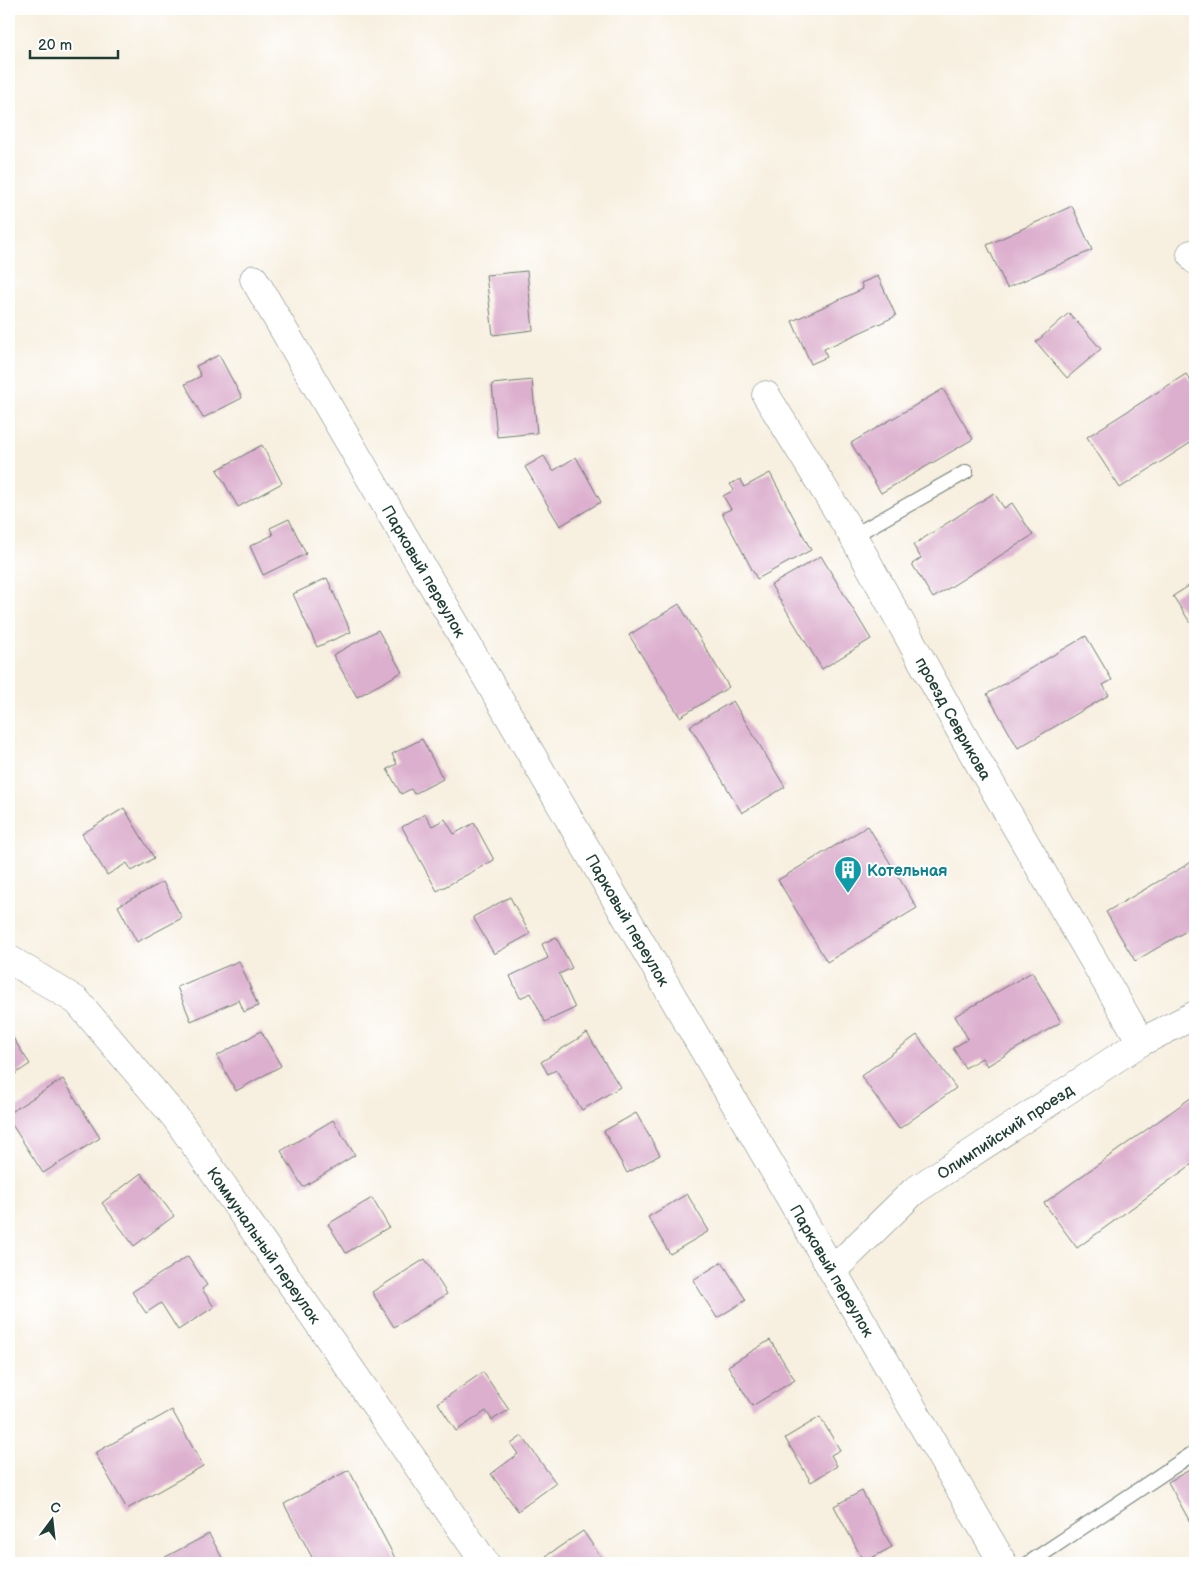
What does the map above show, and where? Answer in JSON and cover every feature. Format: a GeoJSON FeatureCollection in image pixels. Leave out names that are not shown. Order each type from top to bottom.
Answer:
{"type":"FeatureCollection","features":[{"type":"Feature","properties":{"kind":"street","name":"Парковый переулок"},"geometry":{"type":"LineString","coordinates":[[254,279],[1003,1563]]}},
{"type":"Feature","properties":{"kind":"street","name":"проезд Севрикова"},"geometry":{"type":"LineString","coordinates":[[766,395],[852,536],[966,741],[1141,1042]]}},
{"type":"Feature","properties":{"kind":"street","name":"Коммунальный переулок"},"geometry":{"type":"LineString","coordinates":[[9,958],[77,1001],[176,1118],[485,1563]]}},
{"type":"Feature","properties":{"kind":"street","name":"Олимпийский проезд"},"geometry":{"type":"LineString","coordinates":[[833,1270],[914,1190],[1141,1042],[1195,1014]]}},
{"type":"Feature","properties":{"kind":"lane"},"geometry":{"type":"LineString","coordinates":[[852,536],[966,472]]}},
{"type":"Feature","properties":{"kind":"lane"},"geometry":{"type":"LineString","coordinates":[[1029,1563],[1195,1452]]}},
{"type":"Feature","properties":{"kind":"building"},"geometry":{"type":"Polygon","coordinates":[[[1072,206],[1092,250],[1007,288],[987,245],[1072,206]]]}},
{"type":"Feature","properties":{"kind":"building"},"geometry":{"type":"Polygon","coordinates":[[[527,271],[533,330],[493,335],[486,275],[527,271]]]}},
{"type":"Feature","properties":{"kind":"building"},"geometry":{"type":"Polygon","coordinates":[[[878,276],[896,316],[824,349],[827,357],[811,364],[792,321],[863,289],[861,283],[878,276]]]}},
{"type":"Feature","properties":{"kind":"building"},"geometry":{"type":"Polygon","coordinates":[[[1069,313],[1101,349],[1067,378],[1036,342],[1069,313]]]}},
{"type":"Feature","properties":{"kind":"building"},"geometry":{"type":"Polygon","coordinates":[[[219,355],[242,398],[203,418],[185,384],[201,376],[196,366],[219,355]]]}},
{"type":"Feature","properties":{"kind":"building"},"geometry":{"type":"Polygon","coordinates":[[[1186,374],[1195,388],[1195,440],[1120,488],[1087,437],[1186,374]]]}},
{"type":"Feature","properties":{"kind":"building"},"geometry":{"type":"Polygon","coordinates":[[[532,380],[537,433],[497,437],[492,384],[532,380]]]}},
{"type":"Feature","properties":{"kind":"building"},"geometry":{"type":"Polygon","coordinates":[[[943,389],[973,439],[881,493],[851,443],[943,389]]]}},
{"type":"Feature","properties":{"kind":"building"},"geometry":{"type":"Polygon","coordinates":[[[262,445],[282,483],[238,507],[217,470],[262,445]]]}},
{"type":"Feature","properties":{"kind":"building"},"geometry":{"type":"Polygon","coordinates":[[[544,456],[553,471],[576,457],[601,502],[560,526],[525,467],[544,456]]]}},
{"type":"Feature","properties":{"kind":"building"},"geometry":{"type":"Polygon","coordinates":[[[770,473],[811,550],[757,579],[722,513],[731,509],[723,496],[734,490],[730,484],[741,479],[744,487],[770,473]]]}},
{"type":"Feature","properties":{"kind":"building"},"geometry":{"type":"Polygon","coordinates":[[[994,493],[1004,508],[1012,503],[1033,535],[933,598],[912,564],[921,558],[913,545],[994,493]]]}},
{"type":"Feature","properties":{"kind":"building"},"geometry":{"type":"Polygon","coordinates":[[[289,519],[306,554],[263,575],[250,546],[273,535],[270,528],[289,519]]]}},
{"type":"Feature","properties":{"kind":"building"},"geometry":{"type":"Polygon","coordinates":[[[821,556],[871,639],[822,669],[771,585],[821,556]]]}},
{"type":"Feature","properties":{"kind":"building"},"geometry":{"type":"Polygon","coordinates":[[[327,578],[351,632],[317,647],[293,594],[327,578]]]}},
{"type":"Feature","properties":{"kind":"building"},"geometry":{"type":"Polygon","coordinates":[[[1195,582],[1195,630],[1173,596],[1195,582]]]}},
{"type":"Feature","properties":{"kind":"building"},"geometry":{"type":"Polygon","coordinates":[[[679,604],[729,687],[680,717],[629,635],[679,604]]]}},
{"type":"Feature","properties":{"kind":"building"},"geometry":{"type":"Polygon","coordinates":[[[378,630],[402,672],[357,697],[333,655],[378,630]]]}},
{"type":"Feature","properties":{"kind":"building"},"geometry":{"type":"Polygon","coordinates":[[[1086,636],[1112,680],[1103,685],[1109,695],[1018,748],[987,694],[1086,636]]]}},
{"type":"Feature","properties":{"kind":"building"},"geometry":{"type":"Polygon","coordinates":[[[733,701],[785,787],[742,813],[690,726],[733,701]]]}},
{"type":"Feature","properties":{"kind":"building"},"geometry":{"type":"Polygon","coordinates":[[[422,739],[443,779],[414,794],[411,789],[401,794],[387,769],[397,764],[392,754],[422,739]]]}},
{"type":"Feature","properties":{"kind":"building"},"geometry":{"type":"Polygon","coordinates":[[[124,808],[154,858],[132,871],[127,863],[107,875],[82,834],[124,808]]]}},
{"type":"Feature","properties":{"kind":"building"},"geometry":{"type":"Polygon","coordinates":[[[425,814],[432,826],[445,819],[454,834],[474,823],[494,860],[437,891],[402,827],[425,814]]]}},
{"type":"Feature","properties":{"kind":"building","name":"Котельная"},"geometry":{"type":"Polygon","coordinates":[[[868,826],[917,908],[827,962],[778,880],[868,826]]]}},
{"type":"Feature","properties":{"kind":"building"},"geometry":{"type":"Polygon","coordinates":[[[1195,860],[1195,926],[1135,961],[1106,912],[1195,860]]]}},
{"type":"Feature","properties":{"kind":"building"},"geometry":{"type":"Polygon","coordinates":[[[163,882],[182,918],[137,942],[118,906],[163,882]]]}},
{"type":"Feature","properties":{"kind":"building"},"geometry":{"type":"Polygon","coordinates":[[[510,897],[530,934],[494,954],[473,917],[510,897]]]}},
{"type":"Feature","properties":{"kind":"building"},"geometry":{"type":"Polygon","coordinates":[[[556,937],[572,968],[559,974],[575,1008],[545,1022],[531,993],[520,998],[510,976],[548,958],[542,944],[556,937]]]}},
{"type":"Feature","properties":{"kind":"building"},"geometry":{"type":"Polygon","coordinates":[[[239,961],[258,1006],[244,1012],[239,1000],[191,1021],[177,987],[239,961]]]}},
{"type":"Feature","properties":{"kind":"building"},"geometry":{"type":"Polygon","coordinates":[[[1032,972],[1061,1022],[987,1066],[982,1058],[965,1068],[953,1048],[968,1039],[955,1016],[1032,972]]]}},
{"type":"Feature","properties":{"kind":"building"},"geometry":{"type":"Polygon","coordinates":[[[261,1031],[281,1066],[236,1091],[217,1056],[261,1031]]]}},
{"type":"Feature","properties":{"kind":"building"},"geometry":{"type":"Polygon","coordinates":[[[9,1032],[30,1064],[9,1078],[9,1032]]]}},
{"type":"Feature","properties":{"kind":"building"},"geometry":{"type":"Polygon","coordinates":[[[587,1033],[620,1087],[582,1110],[556,1070],[548,1074],[541,1062],[587,1033]]]}},
{"type":"Feature","properties":{"kind":"building"},"geometry":{"type":"Polygon","coordinates":[[[917,1035],[956,1088],[899,1129],[861,1076],[917,1035]]]}},
{"type":"Feature","properties":{"kind":"building"},"geometry":{"type":"Polygon","coordinates":[[[63,1079],[100,1138],[43,1173],[9,1120],[9,1113],[63,1079]]]}},
{"type":"Feature","properties":{"kind":"building"},"geometry":{"type":"Polygon","coordinates":[[[1192,1097],[1195,1101],[1195,1162],[1077,1248],[1044,1203],[1192,1097]]]}},
{"type":"Feature","properties":{"kind":"building"},"geometry":{"type":"Polygon","coordinates":[[[636,1113],[660,1155],[627,1173],[604,1131],[636,1113]]]}},
{"type":"Feature","properties":{"kind":"building"},"geometry":{"type":"Polygon","coordinates":[[[333,1120],[355,1155],[303,1187],[281,1151],[333,1120]]]}},
{"type":"Feature","properties":{"kind":"building"},"geometry":{"type":"Polygon","coordinates":[[[141,1173],[174,1216],[134,1246],[102,1203],[141,1173]]]}},
{"type":"Feature","properties":{"kind":"building"},"geometry":{"type":"Polygon","coordinates":[[[687,1194],[709,1231],[670,1254],[648,1217],[687,1194]]]}},
{"type":"Feature","properties":{"kind":"building"},"geometry":{"type":"Polygon","coordinates":[[[372,1198],[389,1227],[346,1253],[328,1224],[372,1198]]]}},
{"type":"Feature","properties":{"kind":"building"},"geometry":{"type":"Polygon","coordinates":[[[188,1256],[207,1285],[202,1289],[214,1307],[178,1330],[161,1303],[146,1313],[132,1292],[188,1256]]]}},
{"type":"Feature","properties":{"kind":"building"},"geometry":{"type":"Polygon","coordinates":[[[425,1259],[447,1294],[394,1327],[372,1292],[425,1259]]]}},
{"type":"Feature","properties":{"kind":"building"},"geometry":{"type":"Polygon","coordinates":[[[722,1262],[746,1300],[717,1318],[693,1280],[722,1262]]]}},
{"type":"Feature","properties":{"kind":"building"},"geometry":{"type":"Polygon","coordinates":[[[770,1340],[795,1380],[752,1406],[728,1366],[770,1340]]]}},
{"type":"Feature","properties":{"kind":"building"},"geometry":{"type":"Polygon","coordinates":[[[483,1372],[509,1410],[492,1420],[486,1411],[456,1431],[438,1403],[483,1372]]]}},
{"type":"Feature","properties":{"kind":"building"},"geometry":{"type":"Polygon","coordinates":[[[172,1410],[203,1466],[127,1509],[95,1453],[172,1410]]]}},
{"type":"Feature","properties":{"kind":"building"},"geometry":{"type":"Polygon","coordinates":[[[820,1417],[840,1450],[831,1455],[837,1466],[811,1482],[785,1438],[820,1417]]]}},
{"type":"Feature","properties":{"kind":"building"},"geometry":{"type":"Polygon","coordinates":[[[522,1436],[556,1483],[518,1511],[491,1474],[518,1454],[511,1444],[522,1436]]]}},
{"type":"Feature","properties":{"kind":"building"},"geometry":{"type":"Polygon","coordinates":[[[1195,1467],[1195,1531],[1168,1482],[1195,1467]]]}},
{"type":"Feature","properties":{"kind":"building"},"geometry":{"type":"Polygon","coordinates":[[[349,1470],[396,1560],[391,1563],[315,1563],[284,1504],[349,1470]]]}},
{"type":"Feature","properties":{"kind":"building"},"geometry":{"type":"Polygon","coordinates":[[[862,1491],[892,1547],[864,1562],[834,1506],[862,1491]]]}},
{"type":"Feature","properties":{"kind":"building"},"geometry":{"type":"Polygon","coordinates":[[[583,1531],[605,1563],[551,1563],[546,1556],[583,1531]]]}},
{"type":"Feature","properties":{"kind":"building"},"geometry":{"type":"Polygon","coordinates":[[[209,1534],[225,1563],[154,1563],[209,1534]]]}},
{"type":"Feature","properties":{"kind":"place","name":"Котельная"},"geometry":{"type":"Point","coordinates":[848,894]}}]}
